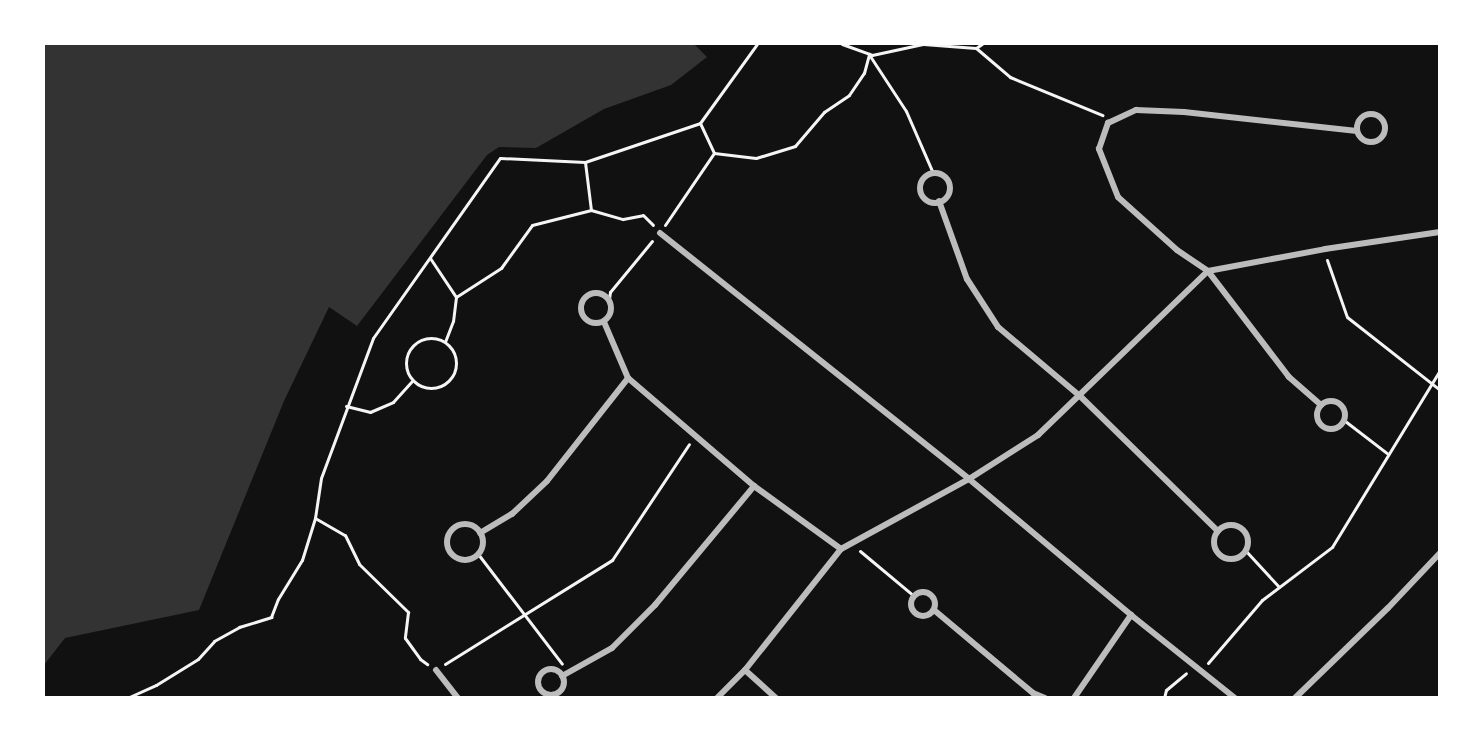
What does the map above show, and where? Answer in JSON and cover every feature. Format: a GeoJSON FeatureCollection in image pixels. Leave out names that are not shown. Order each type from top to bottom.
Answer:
{"type":"FeatureCollection","features":[{"type":"Feature","properties":{"kind":"street"},"geometry":{"type":"LineString","coordinates":[[1321,405],[1289,377],[1208,271],[1178,249],[1118,197],[1099,149],[1108,123],[1136,110],[1184,112],[1357,131],[1362,138],[1375,141],[1382,135],[1385,126],[1377,115],[1367,114],[1360,119],[1357,131]]}},
{"type":"Feature","properties":{"kind":"street"},"geometry":{"type":"LineString","coordinates":[[933,173],[943,176],[948,184],[948,194],[939,201],[928,201],[920,189],[924,177],[933,173]]}},
{"type":"Feature","properties":{"kind":"street"},"geometry":{"type":"LineString","coordinates":[[939,201],[967,279],[998,327],[1080,396],[1218,531]]}},
{"type":"Feature","properties":{"kind":"street"},"geometry":{"type":"LineString","coordinates":[[717,698],[745,670],[841,549],[969,479],[1038,435],[1208,271],[1325,249],[1440,232]]}},
{"type":"Feature","properties":{"kind":"street"},"geometry":{"type":"LineString","coordinates":[[660,233],[969,479],[1194,667],[1235,698]]}},
{"type":"Feature","properties":{"kind":"street"},"geometry":{"type":"LineString","coordinates":[[600,293],[609,299],[612,309],[604,322],[594,324],[585,319],[581,305],[590,294],[600,293]]}},
{"type":"Feature","properties":{"kind":"street"},"geometry":{"type":"LineString","coordinates":[[604,322],[628,378],[754,486],[841,549]]}},
{"type":"Feature","properties":{"kind":"street"},"geometry":{"type":"LineString","coordinates":[[480,533],[512,514],[547,481],[628,378]]}},
{"type":"Feature","properties":{"kind":"street"},"geometry":{"type":"LineString","coordinates":[[1331,400],[1340,403],[1345,411],[1345,421],[1338,428],[1324,428],[1317,416],[1321,405],[1331,400]]}},
{"type":"Feature","properties":{"kind":"street"},"geometry":{"type":"LineString","coordinates":[[565,674],[556,670],[543,672],[538,678],[538,687],[543,693],[556,694],[562,689],[565,674],[612,648],[655,605],[754,486]]}},
{"type":"Feature","properties":{"kind":"street"},"geometry":{"type":"LineString","coordinates":[[461,525],[472,526],[480,533],[482,544],[478,554],[467,560],[456,557],[447,542],[451,531],[461,525]]}},
{"type":"Feature","properties":{"kind":"street"},"geometry":{"type":"LineString","coordinates":[[1233,525],[1242,530],[1248,540],[1245,550],[1237,558],[1220,555],[1214,540],[1218,531],[1233,525]]}},
{"type":"Feature","properties":{"kind":"street"},"geometry":{"type":"LineString","coordinates":[[1295,698],[1388,608],[1440,553]]}},
{"type":"Feature","properties":{"kind":"street"},"geometry":{"type":"LineString","coordinates":[[921,592],[929,593],[936,603],[934,610],[924,617],[916,614],[910,603],[914,596],[921,592]]}},
{"type":"Feature","properties":{"kind":"street"},"geometry":{"type":"LineString","coordinates":[[934,610],[1033,693],[1045,698]]}},
{"type":"Feature","properties":{"kind":"street"},"geometry":{"type":"LineString","coordinates":[[1074,698],[1131,615]]}},
{"type":"Feature","properties":{"kind":"street"},"geometry":{"type":"LineString","coordinates":[[436,670],[458,698]]}},
{"type":"Feature","properties":{"kind":"street"},"geometry":{"type":"LineString","coordinates":[[745,670],[776,698]]}},
{"type":"Feature","properties":{"kind":"path"},"geometry":{"type":"LineString","coordinates":[[127,698],[156,685],[198,659],[214,641],[239,627],[271,618],[278,599],[302,560],[315,518],[321,478],[373,338],[500,158],[585,162],[700,123],[757,44]]}},
{"type":"Feature","properties":{"kind":"path"},"geometry":{"type":"LineString","coordinates":[[842,44],[869,54],[923,44],[976,48],[1010,77],[1092,113],[1118,118]]}},
{"type":"Feature","properties":{"kind":"path"},"geometry":{"type":"LineString","coordinates":[[976,48],[982,44]]}},
{"type":"Feature","properties":{"kind":"path"},"geometry":{"type":"LineString","coordinates":[[714,153],[756,158],[795,146],[824,112],[849,95],[864,73],[869,54]]}},
{"type":"Feature","properties":{"kind":"path"},"geometry":{"type":"LineString","coordinates":[[869,54],[906,111],[933,173]]}},
{"type":"Feature","properties":{"kind":"path"},"geometry":{"type":"LineString","coordinates":[[700,123],[714,153]]}},
{"type":"Feature","properties":{"kind":"path"},"geometry":{"type":"LineString","coordinates":[[609,299],[610,292],[660,233],[714,153]]}},
{"type":"Feature","properties":{"kind":"path"},"geometry":{"type":"LineString","coordinates":[[585,162],[591,210]]}},
{"type":"Feature","properties":{"kind":"path"},"geometry":{"type":"LineString","coordinates":[[456,297],[501,268],[532,225],[591,210],[623,219],[643,215],[660,233]]}},
{"type":"Feature","properties":{"kind":"path"},"geometry":{"type":"LineString","coordinates":[[1325,249],[1331,276],[1347,317],[1440,390]]}},
{"type":"Feature","properties":{"kind":"path"},"geometry":{"type":"LineString","coordinates":[[429,257],[456,297],[453,321],[445,342]]}},
{"type":"Feature","properties":{"kind":"path"},"geometry":{"type":"LineString","coordinates":[[429,338],[445,342],[451,348],[456,364],[450,380],[443,386],[427,389],[412,381],[405,367],[405,358],[414,344],[429,338]]}},
{"type":"Feature","properties":{"kind":"path"},"geometry":{"type":"LineString","coordinates":[[1164,698],[1166,690],[1194,667],[1210,663],[1262,600],[1332,547],[1440,370]]}},
{"type":"Feature","properties":{"kind":"path"},"geometry":{"type":"LineString","coordinates":[[346,406],[370,412],[393,402],[412,381]]}},
{"type":"Feature","properties":{"kind":"path"},"geometry":{"type":"LineString","coordinates":[[1345,421],[1388,454]]}},
{"type":"Feature","properties":{"kind":"path"},"geometry":{"type":"LineString","coordinates":[[315,518],[345,535],[359,564],[408,612],[405,638],[420,659],[436,670],[526,616],[612,560],[695,435]]}},
{"type":"Feature","properties":{"kind":"path"},"geometry":{"type":"LineString","coordinates":[[855,540],[862,555],[914,596]]}},
{"type":"Feature","properties":{"kind":"path"},"geometry":{"type":"LineString","coordinates":[[1245,550],[1279,587]]}},
{"type":"Feature","properties":{"kind":"path"},"geometry":{"type":"LineString","coordinates":[[478,554],[526,616],[565,674]]}},
{"type":"Feature","properties":{"kind":"shaded area"},"geometry":{"type":"Polygon","coordinates":[[[44,44],[694,44],[707,57],[671,85],[604,109],[536,148],[499,147],[487,155],[357,326],[329,307],[284,401],[199,610],[65,638],[44,665],[44,44]]]}}]}
